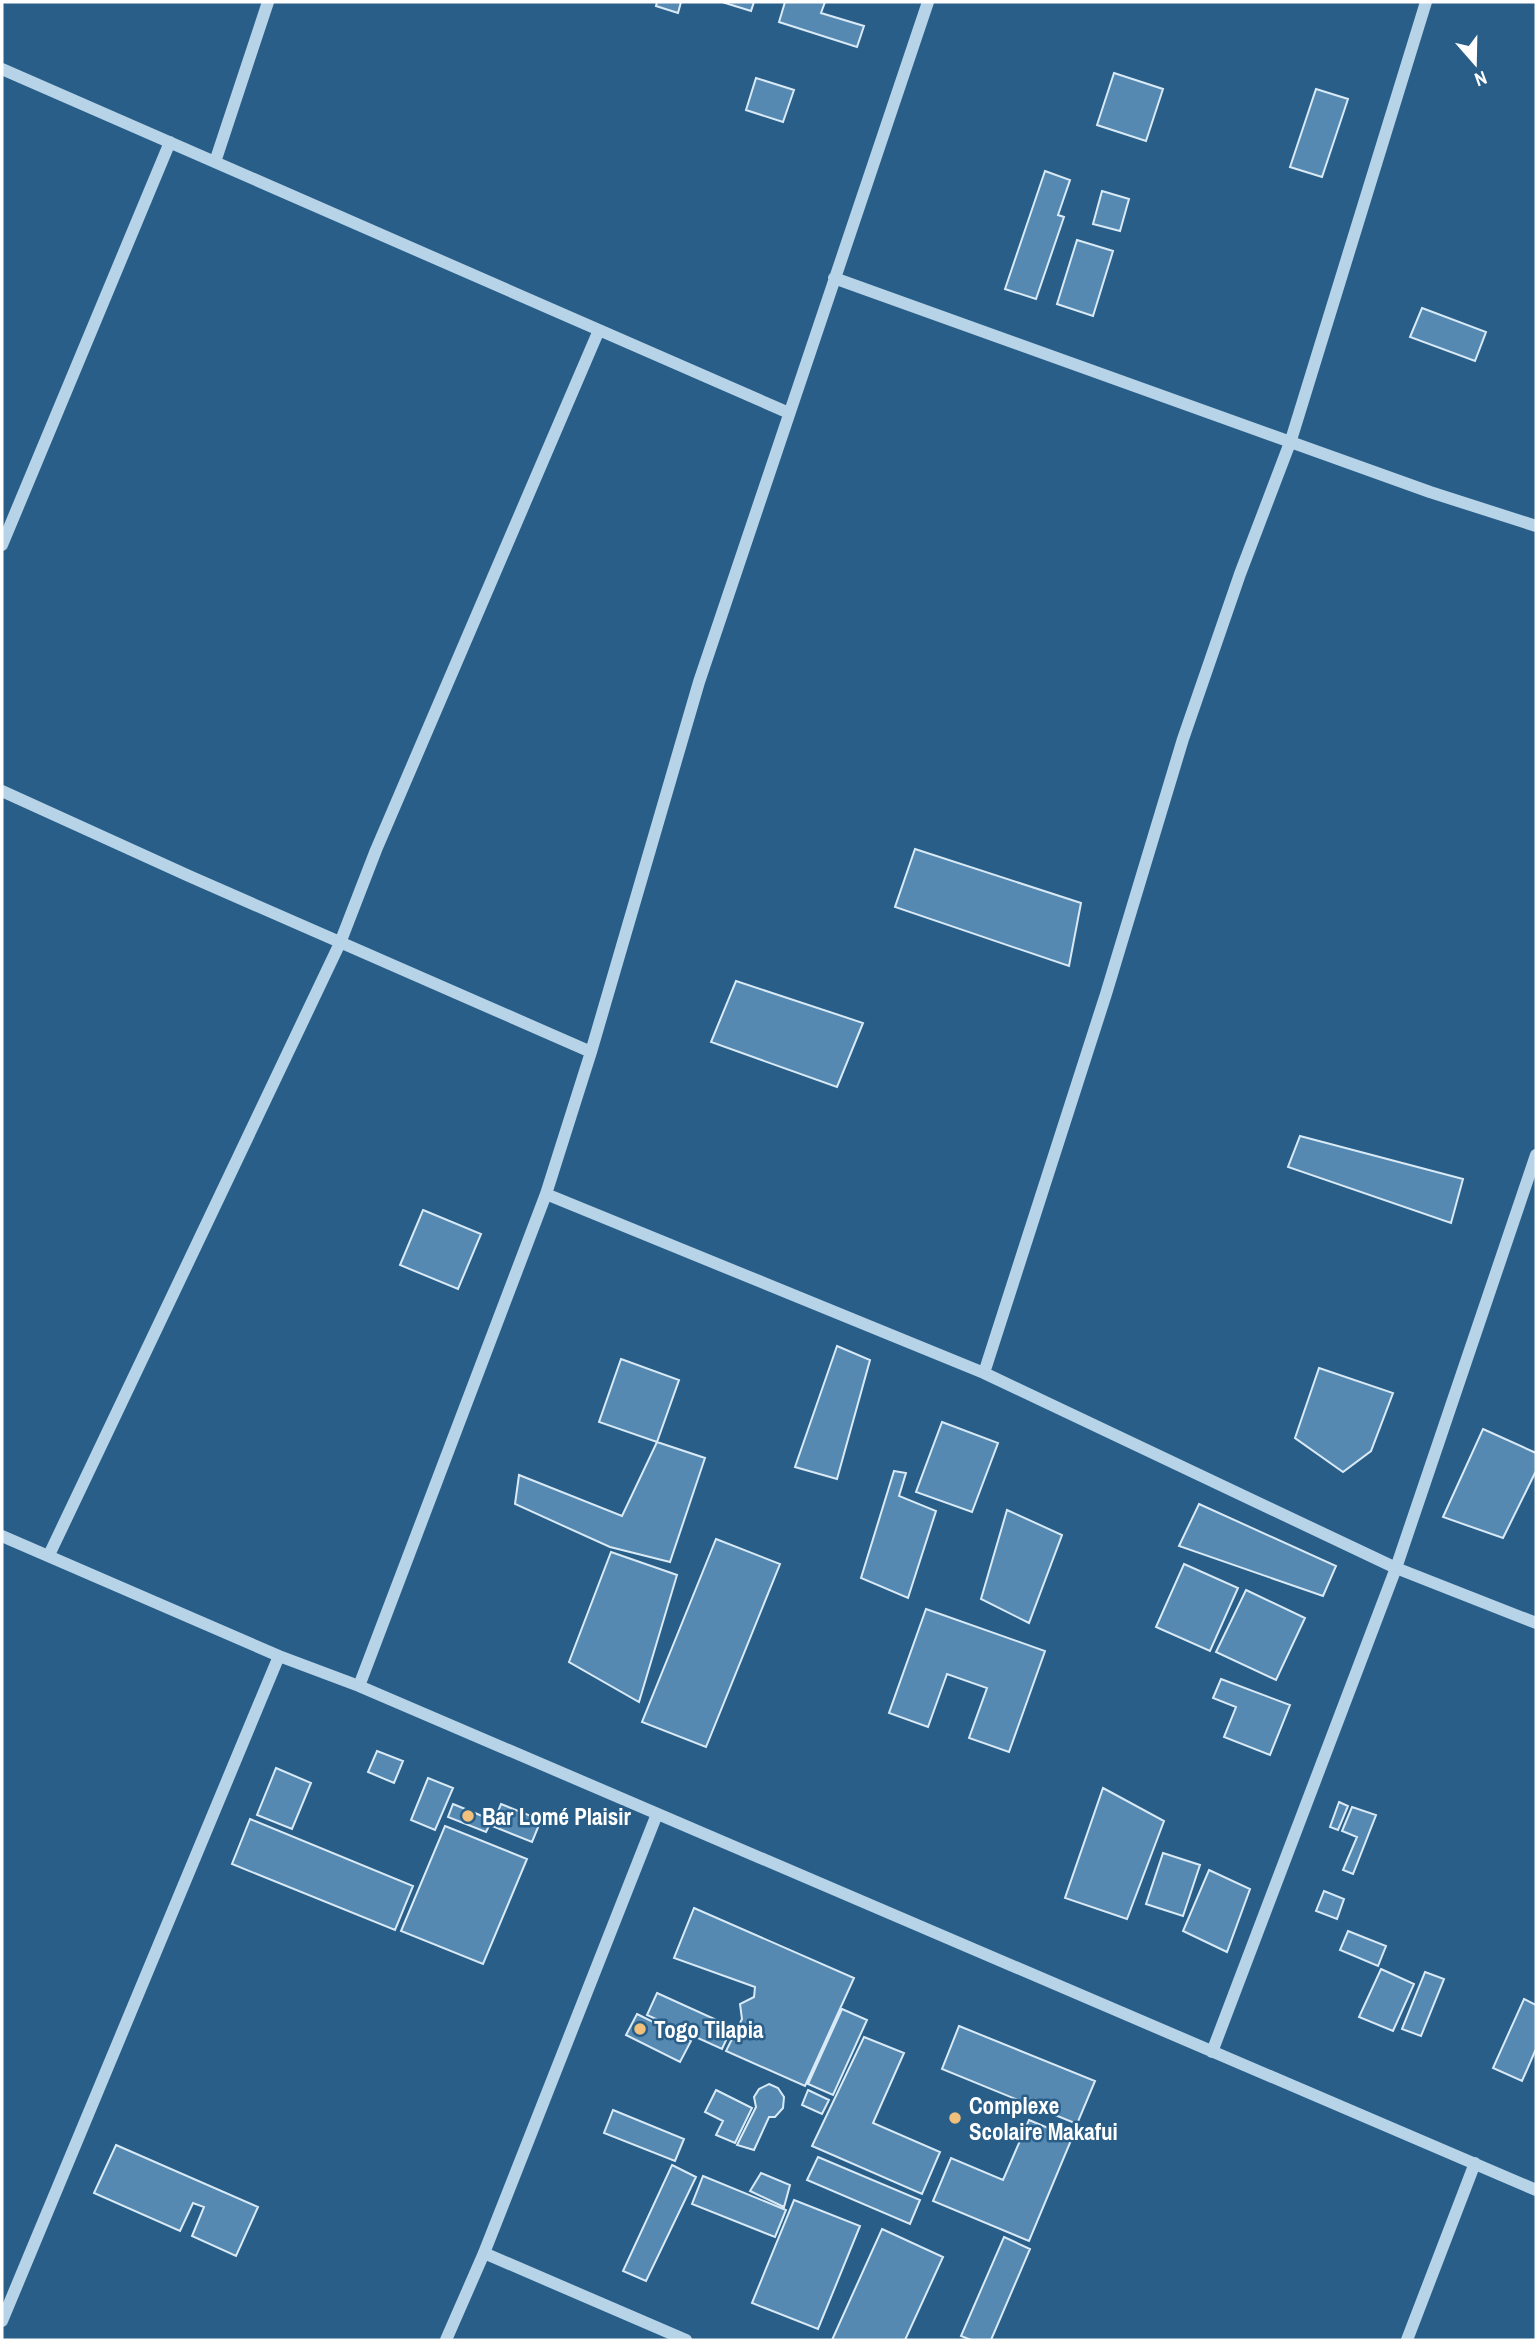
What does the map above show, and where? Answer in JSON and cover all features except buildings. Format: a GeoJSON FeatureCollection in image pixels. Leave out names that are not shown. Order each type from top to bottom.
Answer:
{"type":"FeatureCollection","features":[{"type":"Feature","properties":{"kind":"street"},"geometry":{"type":"LineString","coordinates":[[215,162],[268,2]]}},
{"type":"Feature","properties":{"kind":"street"},"geometry":{"type":"LineString","coordinates":[[359,1686],[546,1194],[591,1052],[699,682],[928,2]]}},
{"type":"Feature","properties":{"kind":"street"},"geometry":{"type":"LineString","coordinates":[[984,1373],[1098,1020],[1183,739],[1240,574],[1291,440],[1426,2]]}},
{"type":"Feature","properties":{"kind":"street"},"geometry":{"type":"LineString","coordinates":[[2,69],[789,413]]}},
{"type":"Feature","properties":{"kind":"street"},"geometry":{"type":"LineString","coordinates":[[2,545],[170,142]]}},
{"type":"Feature","properties":{"kind":"street"},"geometry":{"type":"LineString","coordinates":[[834,278],[1430,492],[1536,526]]}},
{"type":"Feature","properties":{"kind":"street"},"geometry":{"type":"LineString","coordinates":[[49,1555],[340,943],[376,850],[599,330]]}},
{"type":"Feature","properties":{"kind":"street"},"geometry":{"type":"LineString","coordinates":[[2,791],[591,1052]]}},
{"type":"Feature","properties":{"kind":"street"},"geometry":{"type":"LineString","coordinates":[[1212,2052],[1396,1568],[1536,1155]]}},
{"type":"Feature","properties":{"kind":"street"},"geometry":{"type":"LineString","coordinates":[[546,1194],[984,1373],[1396,1568],[1536,1623]]}},
{"type":"Feature","properties":{"kind":"street"},"geometry":{"type":"LineString","coordinates":[[2,1536],[1536,2190]]}},
{"type":"Feature","properties":{"kind":"street"},"geometry":{"type":"LineString","coordinates":[[2,2321],[279,1656]]}},
{"type":"Feature","properties":{"kind":"street"},"geometry":{"type":"LineString","coordinates":[[446,2340],[484,2253],[657,1814]]}},
{"type":"Feature","properties":{"kind":"street"},"geometry":{"type":"LineString","coordinates":[[1407,2340],[1475,2163]]}},
{"type":"Feature","properties":{"kind":"street"},"geometry":{"type":"LineString","coordinates":[[484,2253],[687,2340]]}},
{"type":"Feature","properties":{"kind":"place","name":"Bar Lomé Plaisir"},"geometry":{"type":"Point","coordinates":[468,1816]}},
{"type":"Feature","properties":{"kind":"place","name":"Togo Tilapia"},"geometry":{"type":"Point","coordinates":[640,2029]}},
{"type":"Feature","properties":{"kind":"place","name":"Complexe Scolaire Makafui"},"geometry":{"type":"Point","coordinates":[955,2118]}}]}
